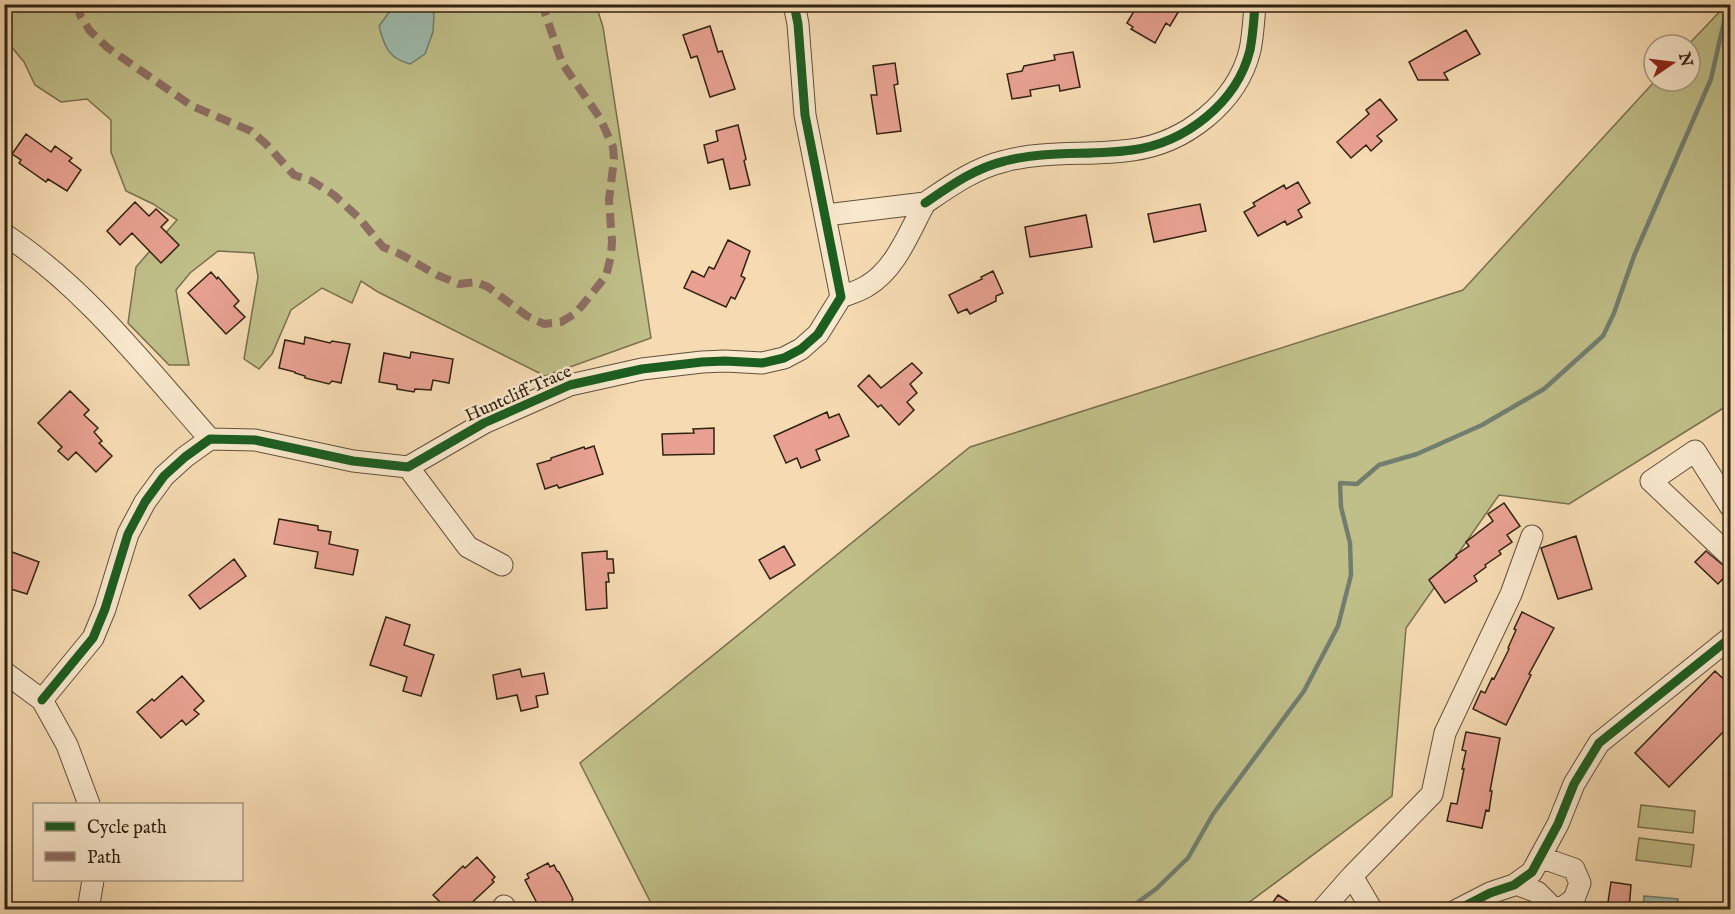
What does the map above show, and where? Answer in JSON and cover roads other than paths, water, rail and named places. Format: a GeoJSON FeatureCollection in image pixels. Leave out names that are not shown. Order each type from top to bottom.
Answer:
{"type":"FeatureCollection","features":[{"type":"Feature","properties":{"kind":"street"},"geometry":{"type":"LineString","coordinates":[[794,4],[798,24],[806,116],[841,297],[866,286],[884,273],[894,260],[925,203]]}},
{"type":"Feature","properties":{"kind":"street"},"geometry":{"type":"LineString","coordinates":[[826,215],[925,203],[965,176],[1004,161],[1031,156],[1132,150],[1162,144],[1194,128],[1223,102],[1239,78],[1250,51],[1256,4]]}},
{"type":"Feature","properties":{"kind":"street"},"geometry":{"type":"LineString","coordinates":[[4,234],[62,278],[104,318],[210,439]]}},
{"type":"Feature","properties":{"kind":"street","name":"Huntcliff Trace"},"geometry":{"type":"LineString","coordinates":[[408,467],[484,423],[570,385],[642,369],[725,361],[762,363],[784,358],[801,349],[818,334],[841,297]]}},
{"type":"Feature","properties":{"kind":"street"},"geometry":{"type":"LineString","coordinates":[[42,700],[93,638],[105,609],[128,534],[145,502],[164,476],[210,439],[255,440],[353,461],[408,467],[468,547],[502,565]]}},
{"type":"Feature","properties":{"kind":"street"},"geometry":{"type":"LineString","coordinates":[[1731,506],[1695,451],[1651,481],[1731,556]]}},
{"type":"Feature","properties":{"kind":"street"},"geometry":{"type":"LineString","coordinates":[[1322,909],[1432,794],[1445,733],[1511,594],[1532,536]]}},
{"type":"Feature","properties":{"kind":"street"},"geometry":{"type":"LineString","coordinates":[[1456,909],[1516,884],[1532,872],[1558,824],[1574,784],[1599,743],[1731,638]]}},
{"type":"Feature","properties":{"kind":"street"},"geometry":{"type":"LineString","coordinates":[[4,672],[42,700],[67,745],[89,803]]}},
{"type":"Feature","properties":{"kind":"street"},"geometry":{"type":"LineString","coordinates":[[1516,884],[1537,892],[1551,906],[1562,908],[1574,898],[1580,883],[1575,869],[1540,857]]}},
{"type":"Feature","properties":{"kind":"street"},"geometry":{"type":"LineString","coordinates":[[1352,876],[1372,909]]}},
{"type":"Feature","properties":{"kind":"street"},"geometry":{"type":"LineString","coordinates":[[88,909],[93,881]]}},
{"type":"Feature","properties":{"kind":"street"},"geometry":{"type":"LineString","coordinates":[[501,909],[504,906],[507,909]]}},
{"type":"Feature","properties":{"kind":"waterway"},"geometry":{"type":"LineString","coordinates":[[1127,910],[1156,889],[1188,858],[1213,814],[1304,691],[1338,626],[1351,575],[1350,543],[1341,507],[1340,483],[1357,484],[1379,465],[1417,454],[1482,425],[1544,389],[1603,336],[1614,313],[1634,256],[1711,79],[1728,4]]}}]}
